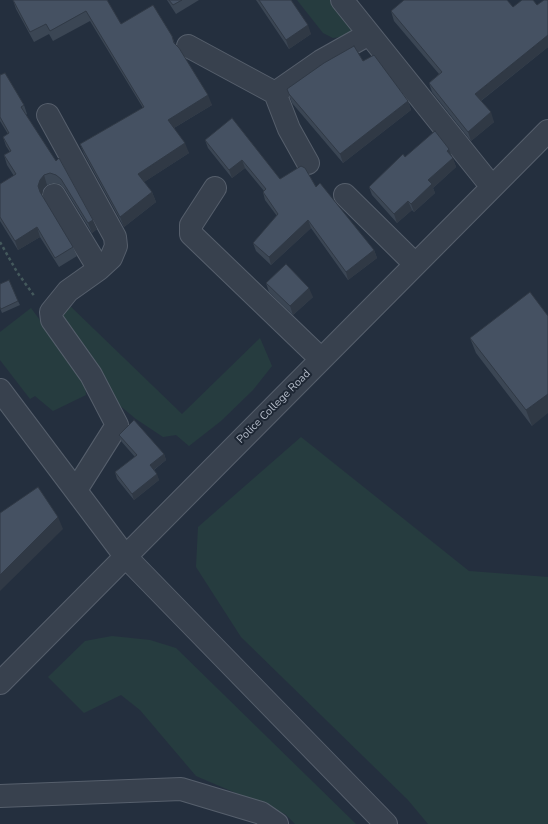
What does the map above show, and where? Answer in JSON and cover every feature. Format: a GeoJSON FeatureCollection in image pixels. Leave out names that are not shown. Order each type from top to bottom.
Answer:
{"type":"FeatureCollection","features":[{"type":"Feature","properties":{"kind":"street"},"geometry":{"type":"LineString","coordinates":[[342,0],[492,188]]}},
{"type":"Feature","properties":{"kind":"street"},"geometry":{"type":"LineString","coordinates":[[275,93],[321,61],[369,34]]}},
{"type":"Feature","properties":{"kind":"street"},"geometry":{"type":"LineString","coordinates":[[188,46],[275,93],[289,129],[308,163]]}},
{"type":"Feature","properties":{"kind":"street"},"geometry":{"type":"LineString","coordinates":[[48,116],[115,237],[116,246],[110,258],[99,269],[68,291],[51,312],[52,320],[91,375],[117,425],[76,490]]}},
{"type":"Feature","properties":{"kind":"street","name":"Police College Road"},"geometry":{"type":"LineString","coordinates":[[0,683],[548,131]]}},
{"type":"Feature","properties":{"kind":"street"},"geometry":{"type":"LineString","coordinates":[[215,188],[191,225],[191,234],[321,358]]}},
{"type":"Feature","properties":{"kind":"street"},"geometry":{"type":"LineString","coordinates":[[54,195],[99,269]]}},
{"type":"Feature","properties":{"kind":"street"},"geometry":{"type":"LineString","coordinates":[[345,195],[415,264]]}},
{"type":"Feature","properties":{"kind":"street"},"geometry":{"type":"LineString","coordinates":[[0,390],[125,556],[386,824]]}},
{"type":"Feature","properties":{"kind":"street"},"geometry":{"type":"LineString","coordinates":[[0,796],[181,789],[262,813],[277,824]]}},
{"type":"Feature","properties":{"kind":"path"},"geometry":{"type":"LineString","coordinates":[[0,242],[17,272],[52,320]]}},
{"type":"Feature","properties":{"kind":"green space"},"geometry":{"type":"Polygon","coordinates":[[[297,0],[333,0],[359,35],[333,38],[323,33],[297,0]]]}},
{"type":"Feature","properties":{"kind":"green space"},"geometry":{"type":"Polygon","coordinates":[[[67,303],[182,414],[260,338],[272,366],[253,390],[221,421],[189,446],[176,435],[163,437],[136,419],[106,394],[60,322],[67,303]]]}},
{"type":"Feature","properties":{"kind":"green space"},"geometry":{"type":"Polygon","coordinates":[[[31,308],[85,382],[86,395],[53,411],[35,396],[30,399],[0,360],[0,332],[31,308]]]}},
{"type":"Feature","properties":{"kind":"green space"},"geometry":{"type":"Polygon","coordinates":[[[301,437],[469,571],[548,577],[548,824],[428,824],[408,800],[241,637],[196,567],[198,527],[301,437]]]}},
{"type":"Feature","properties":{"kind":"green space"},"geometry":{"type":"Polygon","coordinates":[[[112,636],[150,640],[176,648],[356,824],[295,824],[285,814],[196,776],[140,710],[121,695],[84,713],[48,677],[85,641],[112,636]]]}},
{"type":"Feature","properties":{"kind":"building"},"geometry":{"type":"Polygon","coordinates":[[[13,0],[107,0],[121,24],[153,5],[172,36],[174,43],[179,48],[208,95],[168,120],[185,143],[138,174],[152,192],[120,217],[80,144],[144,107],[86,11],[50,31],[46,24],[30,32],[13,0]]]}},
{"type":"Feature","properties":{"kind":"building"},"geometry":{"type":"Polygon","coordinates":[[[169,0],[182,0],[173,5],[169,0]]]}},
{"type":"Feature","properties":{"kind":"building"},"geometry":{"type":"Polygon","coordinates":[[[259,0],[291,0],[308,25],[286,40],[259,0]]]}},
{"type":"Feature","properties":{"kind":"building"},"geometry":{"type":"Polygon","coordinates":[[[404,0],[507,0],[513,7],[522,0],[533,0],[537,5],[544,0],[548,0],[548,35],[475,94],[491,112],[468,132],[429,83],[442,72],[391,11],[404,0]]]}},
{"type":"Feature","properties":{"kind":"building"},"geometry":{"type":"Polygon","coordinates":[[[354,46],[363,61],[374,55],[408,101],[340,154],[289,94],[287,89],[324,63],[354,46]]]}},
{"type":"Feature","properties":{"kind":"building"},"geometry":{"type":"Polygon","coordinates":[[[5,73],[24,105],[21,107],[56,161],[59,158],[93,220],[88,223],[61,179],[50,173],[44,175],[38,186],[40,192],[73,247],[55,258],[37,227],[15,241],[0,217],[0,184],[16,174],[4,155],[11,151],[3,137],[9,133],[0,117],[0,75],[5,73]]]}},
{"type":"Feature","properties":{"kind":"building"},"geometry":{"type":"Polygon","coordinates":[[[232,118],[280,179],[301,166],[305,168],[316,187],[320,183],[374,250],[346,272],[308,220],[269,257],[253,243],[278,214],[263,192],[266,189],[242,160],[229,170],[205,140],[232,118]]]}},
{"type":"Feature","properties":{"kind":"building"},"geometry":{"type":"Polygon","coordinates":[[[435,131],[449,149],[447,151],[453,158],[428,180],[432,184],[411,204],[408,201],[394,214],[369,187],[403,154],[405,157],[435,131]]]}},
{"type":"Feature","properties":{"kind":"building"},"geometry":{"type":"Polygon","coordinates":[[[286,264],[309,288],[290,306],[266,283],[286,264]]]}},
{"type":"Feature","properties":{"kind":"building"},"geometry":{"type":"Polygon","coordinates":[[[9,280],[18,301],[1,309],[0,284],[9,280]]]}},
{"type":"Feature","properties":{"kind":"building"},"geometry":{"type":"Polygon","coordinates":[[[530,292],[548,316],[548,394],[526,410],[470,338],[530,292]]]}},
{"type":"Feature","properties":{"kind":"building"},"geometry":{"type":"Polygon","coordinates":[[[134,420],[164,454],[150,465],[157,474],[132,494],[115,472],[137,455],[119,435],[134,420]]]}},
{"type":"Feature","properties":{"kind":"building"},"geometry":{"type":"Polygon","coordinates":[[[38,487],[58,517],[0,575],[0,513],[38,487]]]}}]}
